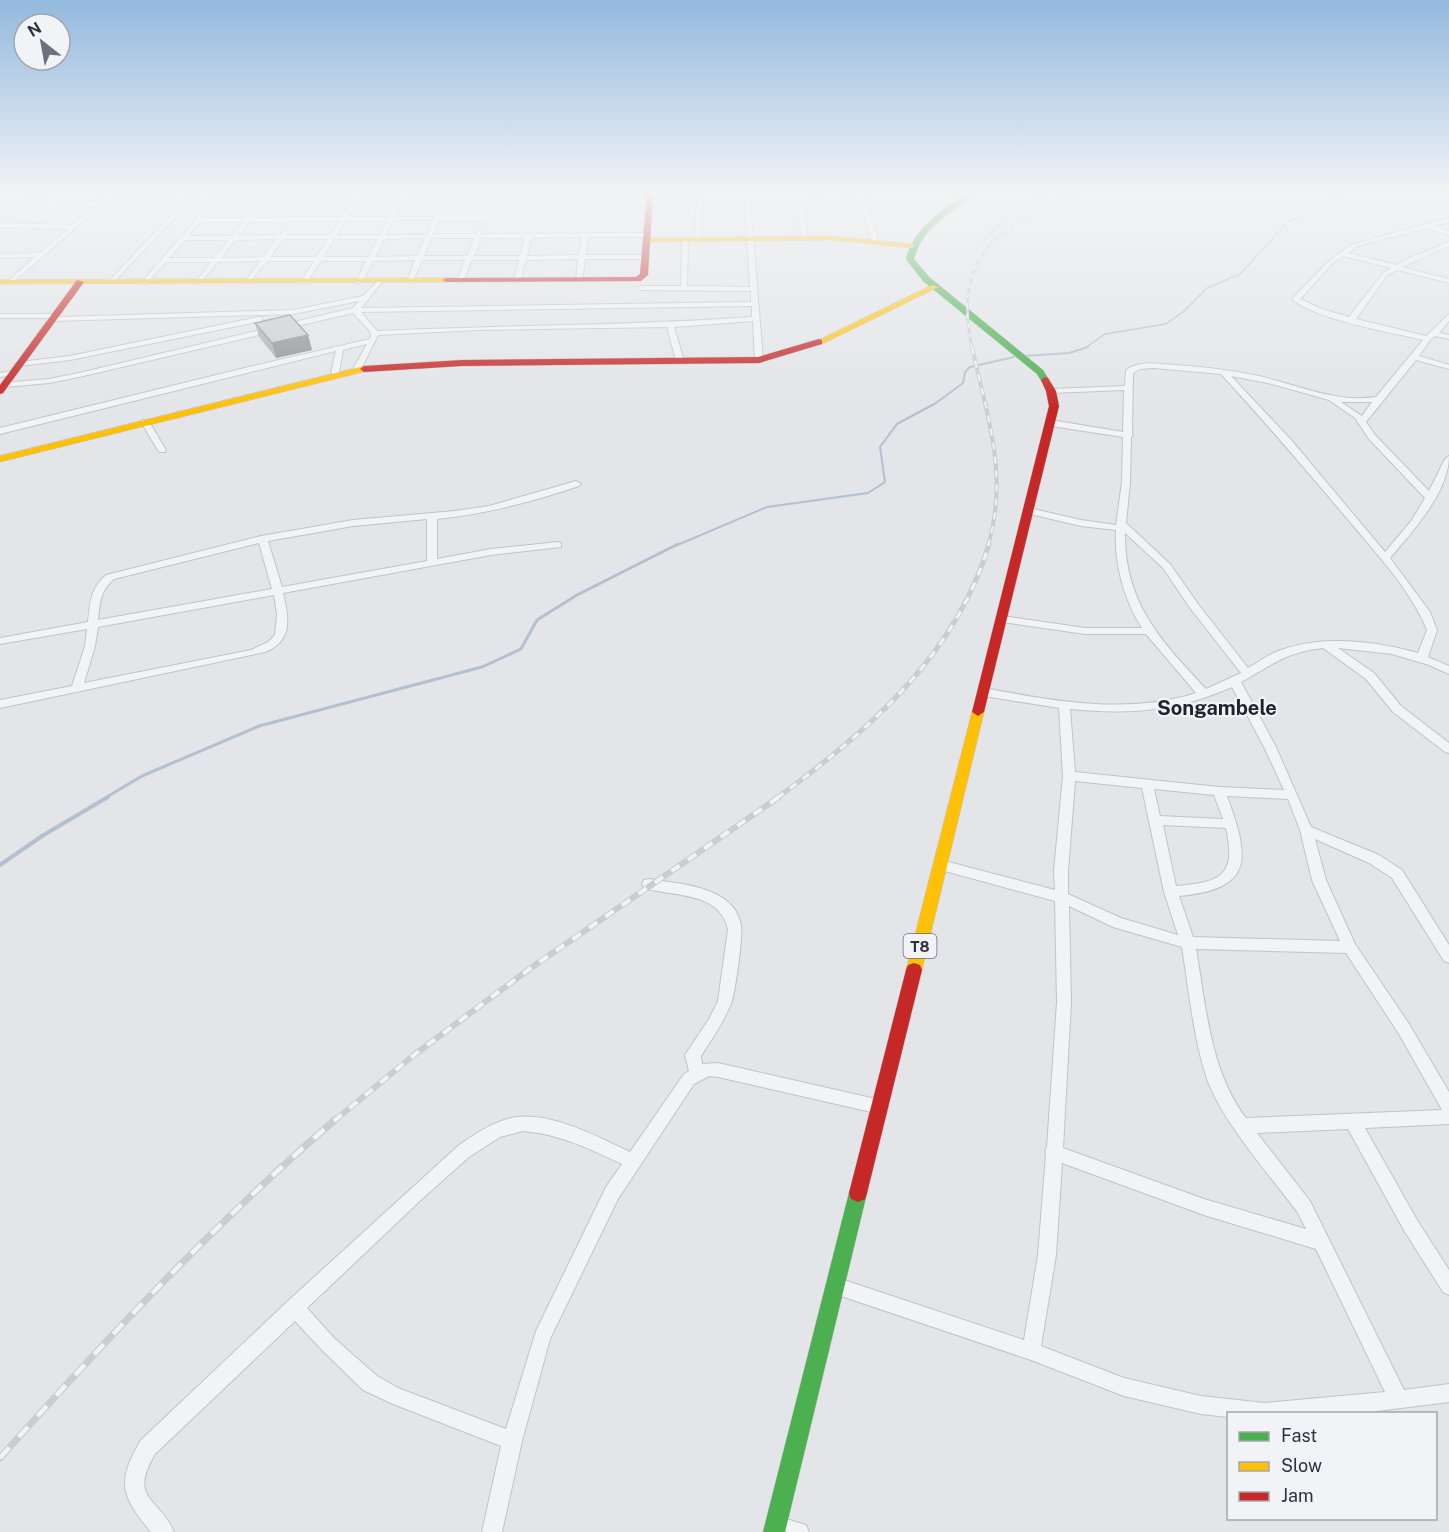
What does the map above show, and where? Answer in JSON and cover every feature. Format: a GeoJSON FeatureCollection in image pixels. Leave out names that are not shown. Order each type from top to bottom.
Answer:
{"type":"FeatureCollection","features":[{"type":"Feature","properties":{"kind":"main road"},"geometry":{"type":"LineString","coordinates":[[5,282],[379,282],[579,279],[640,283],[644,275],[645,264]]}},
{"type":"Feature","properties":{"kind":"main road"},"geometry":{"type":"LineString","coordinates":[[912,264],[935,287],[1033,365],[1046,379],[1051,391]]}},
{"type":"Feature","properties":{"kind":"main road"},"geometry":{"type":"LineString","coordinates":[[7,377],[80,282]]}},
{"type":"Feature","properties":{"kind":"main road"},"geometry":{"type":"LineString","coordinates":[[0,459],[357,369],[462,363],[759,360],[791,353],[935,287]]}},
{"type":"Feature","properties":{"kind":"main road","name":"T8"},"geometry":{"type":"LineString","coordinates":[[775,1529],[1051,423],[1054,406],[1051,391]]}},
{"type":"Feature","properties":{"kind":"street"},"geometry":{"type":"LineString","coordinates":[[5,282],[28,264]]}},
{"type":"Feature","properties":{"kind":"street"},"geometry":{"type":"LineString","coordinates":[[111,282],[128,264]]}},
{"type":"Feature","properties":{"kind":"street"},"geometry":{"type":"LineString","coordinates":[[144,283],[160,264]]}},
{"type":"Feature","properties":{"kind":"street"},"geometry":{"type":"LineString","coordinates":[[199,282],[213,264]]}},
{"type":"Feature","properties":{"kind":"street"},"geometry":{"type":"LineString","coordinates":[[248,282],[263,264]]}},
{"type":"Feature","properties":{"kind":"street"},"geometry":{"type":"LineString","coordinates":[[304,282],[315,264]]}},
{"type":"Feature","properties":{"kind":"street"},"geometry":{"type":"LineString","coordinates":[[359,282],[367,264]]}},
{"type":"Feature","properties":{"kind":"street"},"geometry":{"type":"LineString","coordinates":[[410,280],[418,264]]}},
{"type":"Feature","properties":{"kind":"street"},"geometry":{"type":"LineString","coordinates":[[460,281],[468,264]]}},
{"type":"Feature","properties":{"kind":"street"},"geometry":{"type":"LineString","coordinates":[[517,281],[521,264]]}},
{"type":"Feature","properties":{"kind":"street"},"geometry":{"type":"LineString","coordinates":[[579,279],[580,264]]}},
{"type":"Feature","properties":{"kind":"street"},"geometry":{"type":"LineString","coordinates":[[684,288],[688,264]]}},
{"type":"Feature","properties":{"kind":"street"},"geometry":{"type":"LineString","coordinates":[[752,264],[753,304],[759,360]]}},
{"type":"Feature","properties":{"kind":"street"},"geometry":{"type":"LineString","coordinates":[[1329,264],[1306,286],[1296,299],[1310,307],[1352,319],[1449,338]]}},
{"type":"Feature","properties":{"kind":"street"},"geometry":{"type":"LineString","coordinates":[[1386,264],[1449,281]]}},
{"type":"Feature","properties":{"kind":"street"},"geometry":{"type":"LineString","coordinates":[[1352,319],[1378,281],[1401,264]]}},
{"type":"Feature","properties":{"kind":"street"},"geometry":{"type":"LineString","coordinates":[[355,310],[379,282]]}},
{"type":"Feature","properties":{"kind":"street"},"geometry":{"type":"LineString","coordinates":[[636,305],[640,283],[684,288],[753,289]]}},
{"type":"Feature","properties":{"kind":"street"},"geometry":{"type":"LineString","coordinates":[[7,377],[79,357],[364,298]]}},
{"type":"Feature","properties":{"kind":"street"},"geometry":{"type":"LineString","coordinates":[[7,377],[49,381],[355,310],[753,304]]}},
{"type":"Feature","properties":{"kind":"street"},"geometry":{"type":"LineString","coordinates":[[355,310],[373,337]]}},
{"type":"Feature","properties":{"kind":"street"},"geometry":{"type":"LineString","coordinates":[[0,316],[293,312]]}},
{"type":"Feature","properties":{"kind":"street"},"geometry":{"type":"LineString","coordinates":[[1362,421],[1395,378],[1417,358],[1431,336],[1449,316]]}},
{"type":"Feature","properties":{"kind":"street"},"geometry":{"type":"LineString","coordinates":[[0,431],[340,348],[373,337],[463,328],[670,325],[755,319]]}},
{"type":"Feature","properties":{"kind":"street"},"geometry":{"type":"LineString","coordinates":[[670,325],[680,361]]}},
{"type":"Feature","properties":{"kind":"street"},"geometry":{"type":"LineString","coordinates":[[357,369],[373,337]]}},
{"type":"Feature","properties":{"kind":"street"},"geometry":{"type":"LineString","coordinates":[[335,373],[340,348]]}},
{"type":"Feature","properties":{"kind":"street"},"geometry":{"type":"LineString","coordinates":[[1417,358],[1449,367]]}},
{"type":"Feature","properties":{"kind":"street"},"geometry":{"type":"LineString","coordinates":[[1204,694],[1149,631],[1139,615],[1121,558],[1121,526],[1129,435],[1127,388],[1129,372],[1138,367],[1175,367],[1223,372],[1325,396],[1360,402],[1378,399]]}},
{"type":"Feature","properties":{"kind":"street"},"geometry":{"type":"LineString","coordinates":[[1223,372],[1289,442],[1385,558],[1430,621],[1432,630],[1422,657]]}},
{"type":"Feature","properties":{"kind":"street"},"geometry":{"type":"LineString","coordinates":[[1051,391],[1127,388]]}},
{"type":"Feature","properties":{"kind":"street"},"geometry":{"type":"LineString","coordinates":[[1325,396],[1352,412],[1362,421],[1372,437],[1430,498]]}},
{"type":"Feature","properties":{"kind":"street"},"geometry":{"type":"LineString","coordinates":[[145,422],[162,450]]}},
{"type":"Feature","properties":{"kind":"street"},"geometry":{"type":"LineString","coordinates":[[1051,423],[1129,435]]}},
{"type":"Feature","properties":{"kind":"street"},"geometry":{"type":"LineString","coordinates":[[1385,558],[1416,521],[1449,459]]}},
{"type":"Feature","properties":{"kind":"street"},"geometry":{"type":"LineString","coordinates":[[77,689],[87,657],[96,595],[102,584],[110,577],[262,539],[352,524],[488,509],[517,503],[576,483]]}},
{"type":"Feature","properties":{"kind":"street"},"geometry":{"type":"LineString","coordinates":[[1029,511],[1081,523],[1121,526],[1167,566],[1241,678],[1306,830],[1319,880],[1350,947],[1404,1029],[1449,1107]]}},
{"type":"Feature","properties":{"kind":"street"},"geometry":{"type":"LineString","coordinates":[[432,516],[432,564]]}},
{"type":"Feature","properties":{"kind":"street"},"geometry":{"type":"LineString","coordinates":[[0,704],[254,653],[269,647],[275,642],[281,627],[276,590],[262,539]]}},
{"type":"Feature","properties":{"kind":"street"},"geometry":{"type":"LineString","coordinates":[[0,641],[490,552],[558,545]]}},
{"type":"Feature","properties":{"kind":"street"},"geometry":{"type":"LineString","coordinates":[[1002,619],[1084,631],[1149,631]]}},
{"type":"Feature","properties":{"kind":"street"},"geometry":{"type":"LineString","coordinates":[[1327,646],[1365,672],[1397,709],[1449,749]]}},
{"type":"Feature","properties":{"kind":"street"},"geometry":{"type":"LineString","coordinates":[[984,692],[1064,704],[1138,707],[1168,704],[1204,694],[1241,678],[1284,652],[1305,647],[1380,648],[1422,657],[1449,670]]}},
{"type":"Feature","properties":{"kind":"street"},"geometry":{"type":"LineString","coordinates":[[1031,1350],[1047,1255],[1064,1002],[1062,851],[1069,776],[1064,704]]}},
{"type":"Feature","properties":{"kind":"street"},"geometry":{"type":"LineString","coordinates":[[1069,776],[1219,791],[1292,795]]}},
{"type":"Feature","properties":{"kind":"street"},"geometry":{"type":"LineString","coordinates":[[1147,783],[1171,892],[1188,943],[1204,1036],[1215,1079],[1223,1097],[1304,1207],[1399,1400]]}},
{"type":"Feature","properties":{"kind":"street"},"geometry":{"type":"LineString","coordinates":[[1171,892],[1217,884],[1233,873],[1237,863],[1230,824],[1219,791]]}},
{"type":"Feature","properties":{"kind":"street"},"geometry":{"type":"LineString","coordinates":[[1154,820],[1230,824]]}},
{"type":"Feature","properties":{"kind":"street"},"geometry":{"type":"LineString","coordinates":[[1306,830],[1374,859],[1397,874],[1449,957]]}},
{"type":"Feature","properties":{"kind":"street"},"geometry":{"type":"LineString","coordinates":[[941,865],[1061,897],[1118,923],[1188,943],[1350,947]]}},
{"type":"Feature","properties":{"kind":"street"},"geometry":{"type":"LineString","coordinates":[[649,884],[701,895],[723,906],[734,918],[735,929],[725,1000],[714,1024],[693,1055],[697,1074]]}},
{"type":"Feature","properties":{"kind":"street"},"geometry":{"type":"LineString","coordinates":[[492,1532],[512,1441],[542,1337],[601,1214],[633,1161],[681,1090],[697,1074],[707,1069],[880,1107]]}},
{"type":"Feature","properties":{"kind":"street"},"geometry":{"type":"LineString","coordinates":[[1244,1126],[1449,1117]]}},
{"type":"Feature","properties":{"kind":"street"},"geometry":{"type":"LineString","coordinates":[[1352,1120],[1411,1226],[1449,1286]]}},
{"type":"Feature","properties":{"kind":"street"},"geometry":{"type":"LineString","coordinates":[[164,1532],[138,1500],[133,1487],[136,1465],[148,1447],[250,1353],[294,1307],[449,1164],[488,1136],[507,1126],[525,1124],[551,1128],[633,1161]]}},
{"type":"Feature","properties":{"kind":"street"},"geometry":{"type":"LineString","coordinates":[[1053,1152],[1204,1207],[1322,1242]]}},
{"type":"Feature","properties":{"kind":"street"},"geometry":{"type":"LineString","coordinates":[[835,1286],[1031,1350],[1124,1387],[1201,1405],[1265,1412],[1399,1400],[1449,1393]]}},
{"type":"Feature","properties":{"kind":"street"},"geometry":{"type":"LineString","coordinates":[[294,1307],[328,1344],[370,1383],[393,1395],[512,1441]]}},
{"type":"Feature","properties":{"kind":"street"},"geometry":{"type":"LineString","coordinates":[[775,1529],[799,1532]]}},
{"type":"Feature","properties":{"kind":"building"},"geometry":{"type":"Polygon","coordinates":[[[290,315],[308,335],[272,343],[255,323],[290,315]]]}},
{"type":"Feature","properties":{"kind":"waterway"},"geometry":{"type":"LineString","coordinates":[[1085,348],[1105,334],[1166,324],[1184,311],[1207,288],[1240,274],[1249,264]]}},
{"type":"Feature","properties":{"kind":"waterway"},"geometry":{"type":"LineString","coordinates":[[1024,356],[1069,353],[1085,348]]}},
{"type":"Feature","properties":{"kind":"waterway"},"geometry":{"type":"LineString","coordinates":[[675,546],[767,507],[868,493],[885,482],[880,447],[897,424],[936,403],[963,383],[965,372],[970,367],[1014,357]]}},
{"type":"Feature","properties":{"kind":"waterway"},"geometry":{"type":"LineString","coordinates":[[105,798],[142,776],[259,726],[482,667],[521,649],[537,620],[577,595],[678,544]]}},
{"type":"Feature","properties":{"kind":"waterway"},"geometry":{"type":"LineString","coordinates":[[0,865],[42,836],[108,797]]}},
{"type":"Feature","properties":{"kind":"railway"},"geometry":{"type":"LineString","coordinates":[[972,348],[968,316],[969,289],[978,264]]}},
{"type":"Feature","properties":{"kind":"railway"},"geometry":{"type":"LineString","coordinates":[[972,347],[994,445],[996,494],[994,520],[988,546]]}},
{"type":"Feature","properties":{"kind":"railway"},"geometry":{"type":"LineString","coordinates":[[777,798],[811,773],[875,718],[931,656],[955,622],[974,584],[989,544]]}},
{"type":"Feature","properties":{"kind":"railway"},"geometry":{"type":"LineString","coordinates":[[334,1121],[414,1055],[528,970],[779,797]]}},
{"type":"Feature","properties":{"kind":"railway"},"geometry":{"type":"LineString","coordinates":[[0,1458],[162,1283],[247,1199],[336,1119]]}},
{"type":"Feature","properties":{"kind":"traffic: fast"},"geometry":{"type":"LineString","coordinates":[[914,264],[926,279],[1040,372],[1045,380]]}},
{"type":"Feature","properties":{"kind":"traffic: fast"},"geometry":{"type":"LineString","coordinates":[[774,1532],[858,1193]]}},
{"type":"Feature","properties":{"kind":"traffic: slow"},"geometry":{"type":"LineString","coordinates":[[0,282],[446,280]]}},
{"type":"Feature","properties":{"kind":"traffic: slow"},"geometry":{"type":"LineString","coordinates":[[819,342],[935,287]]}},
{"type":"Feature","properties":{"kind":"traffic: slow"},"geometry":{"type":"LineString","coordinates":[[0,459],[364,369]]}},
{"type":"Feature","properties":{"kind":"traffic: slow"},"geometry":{"type":"LineString","coordinates":[[914,970],[978,712]]}},
{"type":"Feature","properties":{"kind":"traffic: jam"},"geometry":{"type":"LineString","coordinates":[[446,280],[638,279],[644,275],[645,264]]}},
{"type":"Feature","properties":{"kind":"traffic: jam"},"geometry":{"type":"LineString","coordinates":[[0,391],[80,282]]}},
{"type":"Feature","properties":{"kind":"traffic: jam"},"geometry":{"type":"LineString","coordinates":[[364,369],[462,363],[759,360],[819,342]]}},
{"type":"Feature","properties":{"kind":"traffic: jam"},"geometry":{"type":"LineString","coordinates":[[978,712],[1054,406],[1051,391],[1045,380]]}},
{"type":"Feature","properties":{"kind":"traffic: jam"},"geometry":{"type":"LineString","coordinates":[[858,1193],[914,970]]}},
{"type":"Feature","properties":{"kind":"district","name":"Songambele"},"geometry":{"type":"Point","coordinates":[1217,708]}}]}
